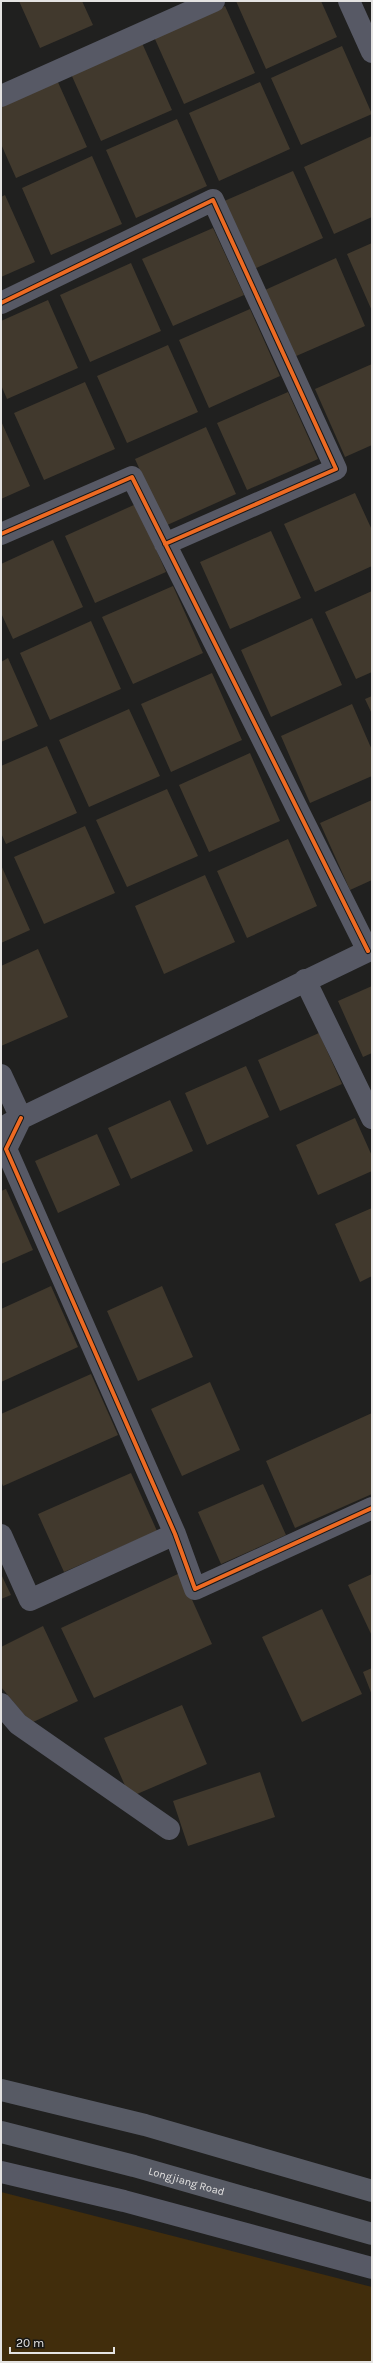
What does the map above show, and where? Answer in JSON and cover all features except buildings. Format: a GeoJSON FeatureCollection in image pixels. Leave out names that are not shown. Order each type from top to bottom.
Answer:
{"type":"FeatureCollection","features":[{"type":"Feature","properties":{"kind":"main road"},"geometry":{"type":"LineString","coordinates":[[1,2090],[146,2125],[372,2191]]}},
{"type":"Feature","properties":{"kind":"main road","name":"Longjiang Road"},"geometry":{"type":"LineString","coordinates":[[1,2132],[134,2166],[372,2234]]}},
{"type":"Feature","properties":{"kind":"street"},"geometry":{"type":"LineString","coordinates":[[1,96],[214,1]]}},
{"type":"Feature","properties":{"kind":"street"},"geometry":{"type":"LineString","coordinates":[[349,1],[372,52]]}},
{"type":"Feature","properties":{"kind":"street"},"geometry":{"type":"LineString","coordinates":[[1,303],[213,200],[336,468],[165,544]]}},
{"type":"Feature","properties":{"kind":"street"},"geometry":{"type":"LineString","coordinates":[[1,534],[132,476],[370,950],[305,980],[1,1128]]}},
{"type":"Feature","properties":{"kind":"street"},"geometry":{"type":"LineString","coordinates":[[305,980],[372,1118]]}},
{"type":"Feature","properties":{"kind":"street"},"geometry":{"type":"LineString","coordinates":[[1,1075],[21,1118]]}},
{"type":"Feature","properties":{"kind":"street"},"geometry":{"type":"LineString","coordinates":[[21,1118],[6,1149],[175,1534],[195,1589],[372,1508]]}},
{"type":"Feature","properties":{"kind":"street"},"geometry":{"type":"LineString","coordinates":[[1,1535],[30,1600],[175,1534]]}},
{"type":"Feature","properties":{"kind":"street"},"geometry":{"type":"LineString","coordinates":[[1,1704],[18,1724],[169,1829]]}},
{"type":"Feature","properties":{"kind":"street"},"geometry":{"type":"LineString","coordinates":[[1,2172],[124,2201],[372,2268]]}},
{"type":"Feature","properties":{"kind":"shaded area"},"geometry":{"type":"Polygon","coordinates":[[[1,2192],[372,2287],[372,2362],[1,2362],[1,2192]]]}},
{"type":"Feature","properties":{"kind":"cycle path"},"geometry":{"type":"LineString","coordinates":[[1,303],[213,200],[336,469],[165,544]]}},
{"type":"Feature","properties":{"kind":"cycle path"},"geometry":{"type":"LineString","coordinates":[[1,534],[132,477],[368,951]]}},
{"type":"Feature","properties":{"kind":"cycle path"},"geometry":{"type":"LineString","coordinates":[[21,1118],[6,1149],[175,1534],[195,1589],[372,1508]]}}]}
